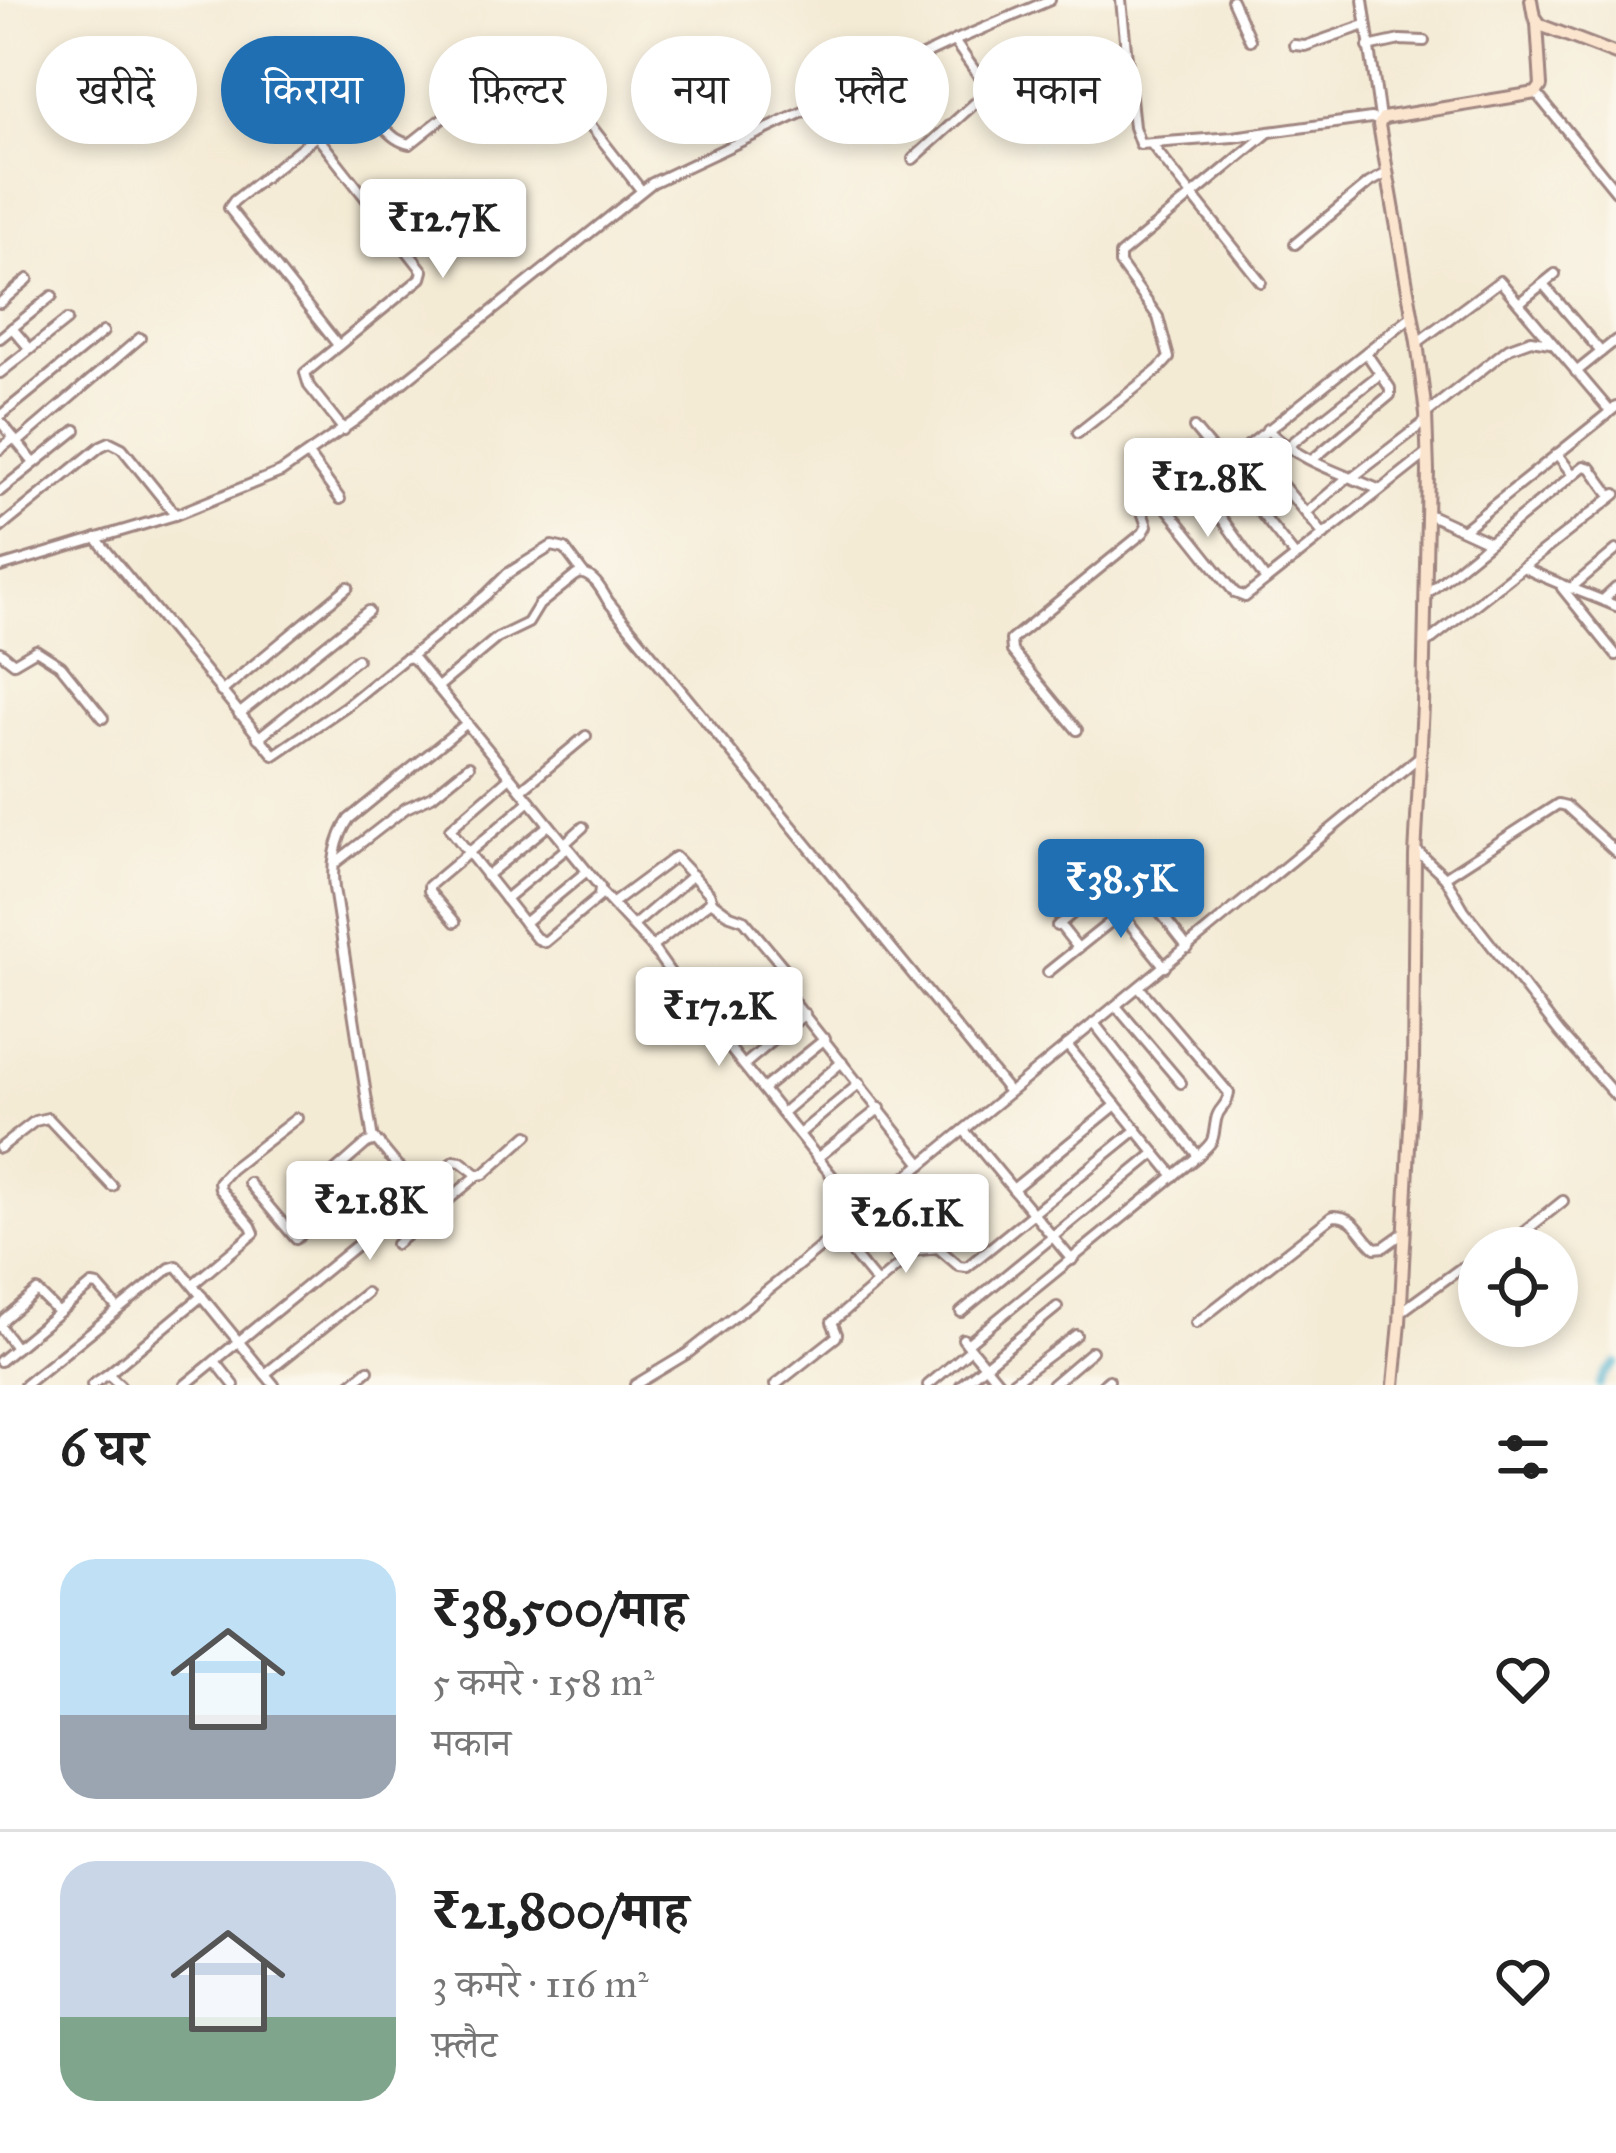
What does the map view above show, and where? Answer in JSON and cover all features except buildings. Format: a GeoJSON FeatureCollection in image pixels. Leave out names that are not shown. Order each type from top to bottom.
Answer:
{"type":"FeatureCollection","features":[{"type":"Feature","properties":{"kind":"street"},"geometry":{"type":"LineString","coordinates":[[0,567],[175,515],[269,477],[344,430],[640,190],[1050,0]]}},
{"type":"Feature","properties":{"kind":"street"},"geometry":{"type":"LineString","coordinates":[[1121,0],[1136,140],[1142,146],[1380,120],[1536,93],[1541,86],[1532,0]]}},
{"type":"Feature","properties":{"kind":"street"},"geometry":{"type":"LineString","coordinates":[[1232,0],[1250,40]]}},
{"type":"Feature","properties":{"kind":"street"},"geometry":{"type":"LineString","coordinates":[[1363,0],[1417,342],[1428,453],[1413,1068],[1394,1385]]}},
{"type":"Feature","properties":{"kind":"street"},"geometry":{"type":"LineString","coordinates":[[1537,23],[1616,54]]}},
{"type":"Feature","properties":{"kind":"street"},"geometry":{"type":"LineString","coordinates":[[1294,45],[1305,46],[1364,25]]}},
{"type":"Feature","properties":{"kind":"street"},"geometry":{"type":"LineString","coordinates":[[1368,47],[1424,40]]}},
{"type":"Feature","properties":{"kind":"street"},"geometry":{"type":"LineString","coordinates":[[954,41],[973,68]]}},
{"type":"Feature","properties":{"kind":"street"},"geometry":{"type":"LineString","coordinates":[[405,143],[526,52],[640,190]]}},
{"type":"Feature","properties":{"kind":"street"},"geometry":{"type":"LineString","coordinates":[[1536,93],[1616,191]]}},
{"type":"Feature","properties":{"kind":"street"},"geometry":{"type":"LineString","coordinates":[[914,159],[973,104]]}},
{"type":"Feature","properties":{"kind":"street"},"geometry":{"type":"LineString","coordinates":[[1078,433],[1169,358],[1158,317],[1119,257],[1269,132]]}},
{"type":"Feature","properties":{"kind":"street"},"geometry":{"type":"LineString","coordinates":[[305,144],[230,208],[338,345]]}},
{"type":"Feature","properties":{"kind":"street"},"geometry":{"type":"LineString","coordinates":[[323,144],[423,271],[421,278],[308,369],[304,378],[344,430]]}},
{"type":"Feature","properties":{"kind":"street"},"geometry":{"type":"LineString","coordinates":[[1152,145],[1261,282]]}},
{"type":"Feature","properties":{"kind":"street"},"geometry":{"type":"LineString","coordinates":[[1294,244],[1388,172]]}},
{"type":"Feature","properties":{"kind":"street"},"geometry":{"type":"LineString","coordinates":[[1519,303],[1556,274]]}},
{"type":"Feature","properties":{"kind":"street"},"geometry":{"type":"LineString","coordinates":[[0,303],[28,279]]}},
{"type":"Feature","properties":{"kind":"street"},"geometry":{"type":"LineString","coordinates":[[1417,342],[1497,282],[1503,284],[1613,409],[1464,529]]}},
{"type":"Feature","properties":{"kind":"street"},"geometry":{"type":"LineString","coordinates":[[1543,284],[1601,352]]}},
{"type":"Feature","properties":{"kind":"street"},"geometry":{"type":"LineString","coordinates":[[0,338],[52,296]]}},
{"type":"Feature","properties":{"kind":"street"},"geometry":{"type":"LineString","coordinates":[[1224,461],[1234,458],[1412,315]]}},
{"type":"Feature","properties":{"kind":"street"},"geometry":{"type":"LineString","coordinates":[[0,373],[67,320]]}},
{"type":"Feature","properties":{"kind":"street"},"geometry":{"type":"LineString","coordinates":[[12,328],[29,349]]}},
{"type":"Feature","properties":{"kind":"street"},"geometry":{"type":"LineString","coordinates":[[34,463],[0,419],[103,332]]}},
{"type":"Feature","properties":{"kind":"street"},"geometry":{"type":"LineString","coordinates":[[0,449],[140,338]]}},
{"type":"Feature","properties":{"kind":"street"},"geometry":{"type":"LineString","coordinates":[[1306,513],[1516,345],[1536,340],[1551,343]]}},
{"type":"Feature","properties":{"kind":"street"},"geometry":{"type":"LineString","coordinates":[[1576,372],[1616,340]]}},
{"type":"Feature","properties":{"kind":"street"},"geometry":{"type":"LineString","coordinates":[[1312,460],[1389,397],[1391,391],[1366,353]]}},
{"type":"Feature","properties":{"kind":"street"},"geometry":{"type":"LineString","coordinates":[[1287,447],[1380,374]]}},
{"type":"Feature","properties":{"kind":"street"},"geometry":{"type":"LineString","coordinates":[[1194,428],[1296,557]]}},
{"type":"Feature","properties":{"kind":"street"},"geometry":{"type":"LineString","coordinates":[[1267,429],[1287,447],[1378,490]]}},
{"type":"Feature","properties":{"kind":"street"},"geometry":{"type":"LineString","coordinates":[[0,491],[76,430]]}},
{"type":"Feature","properties":{"kind":"street"},"geometry":{"type":"LineString","coordinates":[[0,528],[110,442],[122,448],[175,515]]}},
{"type":"Feature","properties":{"kind":"street"},"geometry":{"type":"LineString","coordinates":[[1249,445],[1324,535]]}},
{"type":"Feature","properties":{"kind":"street"},"geometry":{"type":"LineString","coordinates":[[1077,730],[1012,651],[1011,640],[1143,533],[1147,526],[1143,507],[1210,447]]}},
{"type":"Feature","properties":{"kind":"street"},"geometry":{"type":"LineString","coordinates":[[1155,493],[1240,597],[1428,453]]}},
{"type":"Feature","properties":{"kind":"street"},"geometry":{"type":"LineString","coordinates":[[1557,454],[1573,475]]}},
{"type":"Feature","properties":{"kind":"street"},"geometry":{"type":"LineString","coordinates":[[308,455],[340,500]]}},
{"type":"Feature","properties":{"kind":"street"},"geometry":{"type":"LineString","coordinates":[[1424,596],[1584,466],[1614,495],[1424,645]]}},
{"type":"Feature","properties":{"kind":"street"},"geometry":{"type":"LineString","coordinates":[[1180,472],[1202,491],[1266,580]]}},
{"type":"Feature","properties":{"kind":"street"},"geometry":{"type":"LineString","coordinates":[[1427,514],[1489,542]]}},
{"type":"Feature","properties":{"kind":"street"},"geometry":{"type":"LineString","coordinates":[[96,538],[272,754],[280,754],[410,657],[512,571],[552,545],[565,549],[601,586],[608,601],[1009,1092]]}},
{"type":"Feature","properties":{"kind":"street"},"geometry":{"type":"LineString","coordinates":[[1565,588],[1616,550]]}},
{"type":"Feature","properties":{"kind":"street"},"geometry":{"type":"LineString","coordinates":[[1523,567],[1616,606]]}},
{"type":"Feature","properties":{"kind":"street"},"geometry":{"type":"LineString","coordinates":[[438,687],[497,638],[528,622],[544,601],[584,573]]}},
{"type":"Feature","properties":{"kind":"street"},"geometry":{"type":"LineString","coordinates":[[221,692],[348,587]]}},
{"type":"Feature","properties":{"kind":"street"},"geometry":{"type":"LineString","coordinates":[[1565,588],[1616,655]]}},
{"type":"Feature","properties":{"kind":"street"},"geometry":{"type":"LineString","coordinates":[[1603,600],[1616,588]]}},
{"type":"Feature","properties":{"kind":"street"},"geometry":{"type":"LineString","coordinates":[[239,714],[368,611]]}},
{"type":"Feature","properties":{"kind":"street"},"geometry":{"type":"LineString","coordinates":[[0,652],[14,663],[36,650],[52,657],[103,718]]}},
{"type":"Feature","properties":{"kind":"street"},"geometry":{"type":"LineString","coordinates":[[410,657],[601,892],[652,946],[890,1251],[905,1254],[938,1247],[959,1266],[967,1267],[1136,1130]]}},
{"type":"Feature","properties":{"kind":"street"},"geometry":{"type":"LineString","coordinates":[[258,738],[357,658]]}},
{"type":"Feature","properties":{"kind":"street"},"geometry":{"type":"LineString","coordinates":[[373,1140],[334,864],[346,823],[467,723]]}},
{"type":"Feature","properties":{"kind":"street"},"geometry":{"type":"LineString","coordinates":[[521,790],[586,736]]}},
{"type":"Feature","properties":{"kind":"street"},"geometry":{"type":"LineString","coordinates":[[634,1385],[653,1381],[1420,757]]}},
{"type":"Feature","properties":{"kind":"street"},"geometry":{"type":"LineString","coordinates":[[334,864],[470,766]]}},
{"type":"Feature","properties":{"kind":"street"},"geometry":{"type":"LineString","coordinates":[[510,777],[451,826],[467,853],[536,938],[545,942],[601,892]]}},
{"type":"Feature","properties":{"kind":"street"},"geometry":{"type":"LineString","coordinates":[[455,922],[428,889],[530,801]]}},
{"type":"Feature","properties":{"kind":"street"},"geometry":{"type":"LineString","coordinates":[[1445,877],[1558,804],[1616,852]]}},
{"type":"Feature","properties":{"kind":"street"},"geometry":{"type":"LineString","coordinates":[[486,876],[549,825]]}},
{"type":"Feature","properties":{"kind":"street"},"geometry":{"type":"LineString","coordinates":[[505,899],[584,827]]}},
{"type":"Feature","properties":{"kind":"street"},"geometry":{"type":"LineString","coordinates":[[1416,850],[1445,877],[1464,910],[1547,1017],[1616,1096]]}},
{"type":"Feature","properties":{"kind":"street"},"geometry":{"type":"LineString","coordinates":[[1048,972],[1146,894],[1168,874],[1150,852],[1058,925],[1078,948]]}},
{"type":"Feature","properties":{"kind":"street"},"geometry":{"type":"LineString","coordinates":[[613,903],[673,857],[680,859],[712,901],[744,920],[775,956],[785,969],[778,980],[786,992],[922,1164]]}},
{"type":"Feature","properties":{"kind":"street"},"geometry":{"type":"LineString","coordinates":[[524,922],[586,871]]}},
{"type":"Feature","properties":{"kind":"street"},"geometry":{"type":"LineString","coordinates":[[633,926],[693,875]]}},
{"type":"Feature","properties":{"kind":"street"},"geometry":{"type":"LineString","coordinates":[[1146,894],[1188,948]]}},
{"type":"Feature","properties":{"kind":"street"},"geometry":{"type":"LineString","coordinates":[[652,946],[712,901]]}},
{"type":"Feature","properties":{"kind":"street"},"geometry":{"type":"LineString","coordinates":[[1120,913],[1165,967]]}},
{"type":"Feature","properties":{"kind":"street"},"geometry":{"type":"LineString","coordinates":[[928,1385],[967,1344],[1198,1156],[1216,1136],[1217,1115],[1229,1094],[1139,987]]}},
{"type":"Feature","properties":{"kind":"street"},"geometry":{"type":"LineString","coordinates":[[725,1042],[786,992]]}},
{"type":"Feature","properties":{"kind":"street"},"geometry":{"type":"LineString","coordinates":[[1116,1006],[1181,1083]]}},
{"type":"Feature","properties":{"kind":"street"},"geometry":{"type":"LineString","coordinates":[[744,1065],[805,1014]]}},
{"type":"Feature","properties":{"kind":"street"},"geometry":{"type":"LineString","coordinates":[[1094,1023],[1198,1156]]}},
{"type":"Feature","properties":{"kind":"street"},"geometry":{"type":"LineString","coordinates":[[764,1089],[825,1039]]}},
{"type":"Feature","properties":{"kind":"street"},"geometry":{"type":"LineString","coordinates":[[1067,1045],[1174,1176]]}},
{"type":"Feature","properties":{"kind":"street"},"geometry":{"type":"LineString","coordinates":[[782,1113],[842,1062]]}},
{"type":"Feature","properties":{"kind":"street"},"geometry":{"type":"LineString","coordinates":[[799,1135],[860,1084]]}},
{"type":"Feature","properties":{"kind":"street"},"geometry":{"type":"LineString","coordinates":[[1013,1189],[1116,1106]]}},
{"type":"Feature","properties":{"kind":"street"},"geometry":{"type":"LineString","coordinates":[[817,1158],[880,1108]]}},
{"type":"Feature","properties":{"kind":"street"},"geometry":{"type":"LineString","coordinates":[[0,1148],[39,1118],[48,1118],[112,1186]]}},
{"type":"Feature","properties":{"kind":"street"},"geometry":{"type":"LineString","coordinates":[[193,1284],[254,1233],[220,1190],[219,1182],[297,1118]]}},
{"type":"Feature","properties":{"kind":"street"},"geometry":{"type":"LineString","coordinates":[[964,1130],[1072,1260]]}},
{"type":"Feature","properties":{"kind":"street"},"geometry":{"type":"LineString","coordinates":[[396,1244],[527,1135]]}},
{"type":"Feature","properties":{"kind":"street"},"geometry":{"type":"LineString","coordinates":[[318,1186],[373,1140]]}},
{"type":"Feature","properties":{"kind":"street"},"geometry":{"type":"LineString","coordinates":[[373,1140],[382,1144],[419,1192]]}},
{"type":"Feature","properties":{"kind":"street"},"geometry":{"type":"LineString","coordinates":[[961,1312],[1155,1153]]}},
{"type":"Feature","properties":{"kind":"street"},"geometry":{"type":"LineString","coordinates":[[185,1385],[454,1161],[478,1175]]}},
{"type":"Feature","properties":{"kind":"street"},"geometry":{"type":"LineString","coordinates":[[249,1183],[296,1239],[358,1186],[385,1222]]}},
{"type":"Feature","properties":{"kind":"street"},"geometry":{"type":"LineString","coordinates":[[1530,1227],[1562,1202]]}},
{"type":"Feature","properties":{"kind":"street"},"geometry":{"type":"LineString","coordinates":[[1196,1323],[1334,1216],[1346,1216],[1380,1249],[1406,1232]]}},
{"type":"Feature","properties":{"kind":"street"},"geometry":{"type":"LineString","coordinates":[[836,1233],[877,1283]]}},
{"type":"Feature","properties":{"kind":"street"},"geometry":{"type":"LineString","coordinates":[[775,1385],[836,1337],[832,1322],[899,1265],[905,1254]]}},
{"type":"Feature","properties":{"kind":"street"},"geometry":{"type":"LineString","coordinates":[[25,1385],[173,1266],[181,1268],[274,1385]]}},
{"type":"Feature","properties":{"kind":"street"},"geometry":{"type":"LineString","coordinates":[[1401,1312],[1458,1270]]}},
{"type":"Feature","properties":{"kind":"street"},"geometry":{"type":"LineString","coordinates":[[0,1361],[95,1285],[118,1309]]}},
{"type":"Feature","properties":{"kind":"street"},"geometry":{"type":"LineString","coordinates":[[16,1348],[0,1326],[4,1318],[37,1292],[58,1312]]}},
{"type":"Feature","properties":{"kind":"street"},"geometry":{"type":"LineString","coordinates":[[265,1374],[366,1293]]}},
{"type":"Feature","properties":{"kind":"street"},"geometry":{"type":"LineString","coordinates":[[92,1385],[202,1296]]}},
{"type":"Feature","properties":{"kind":"street"},"geometry":{"type":"LineString","coordinates":[[961,1385],[1057,1307]]}},
{"type":"Feature","properties":{"kind":"street"},"geometry":{"type":"LineString","coordinates":[[967,1344],[1005,1385],[1076,1335]]}},
{"type":"Feature","properties":{"kind":"street"},"geometry":{"type":"LineString","coordinates":[[1052,1385],[1092,1352]]}},
{"type":"Feature","properties":{"kind":"street"},"geometry":{"type":"LineString","coordinates":[[215,1361],[234,1385]]}},
{"type":"Feature","properties":{"kind":"street"},"geometry":{"type":"LineString","coordinates":[[350,1385],[368,1370]]}},
{"type":"Feature","properties":{"kind":"street"},"geometry":{"type":"LineString","coordinates":[[108,1374],[120,1385]]}},
{"type":"Feature","properties":{"kind":"waterway"},"geometry":{"type":"LineString","coordinates":[[1599,1385],[1616,1363]]}}]}
